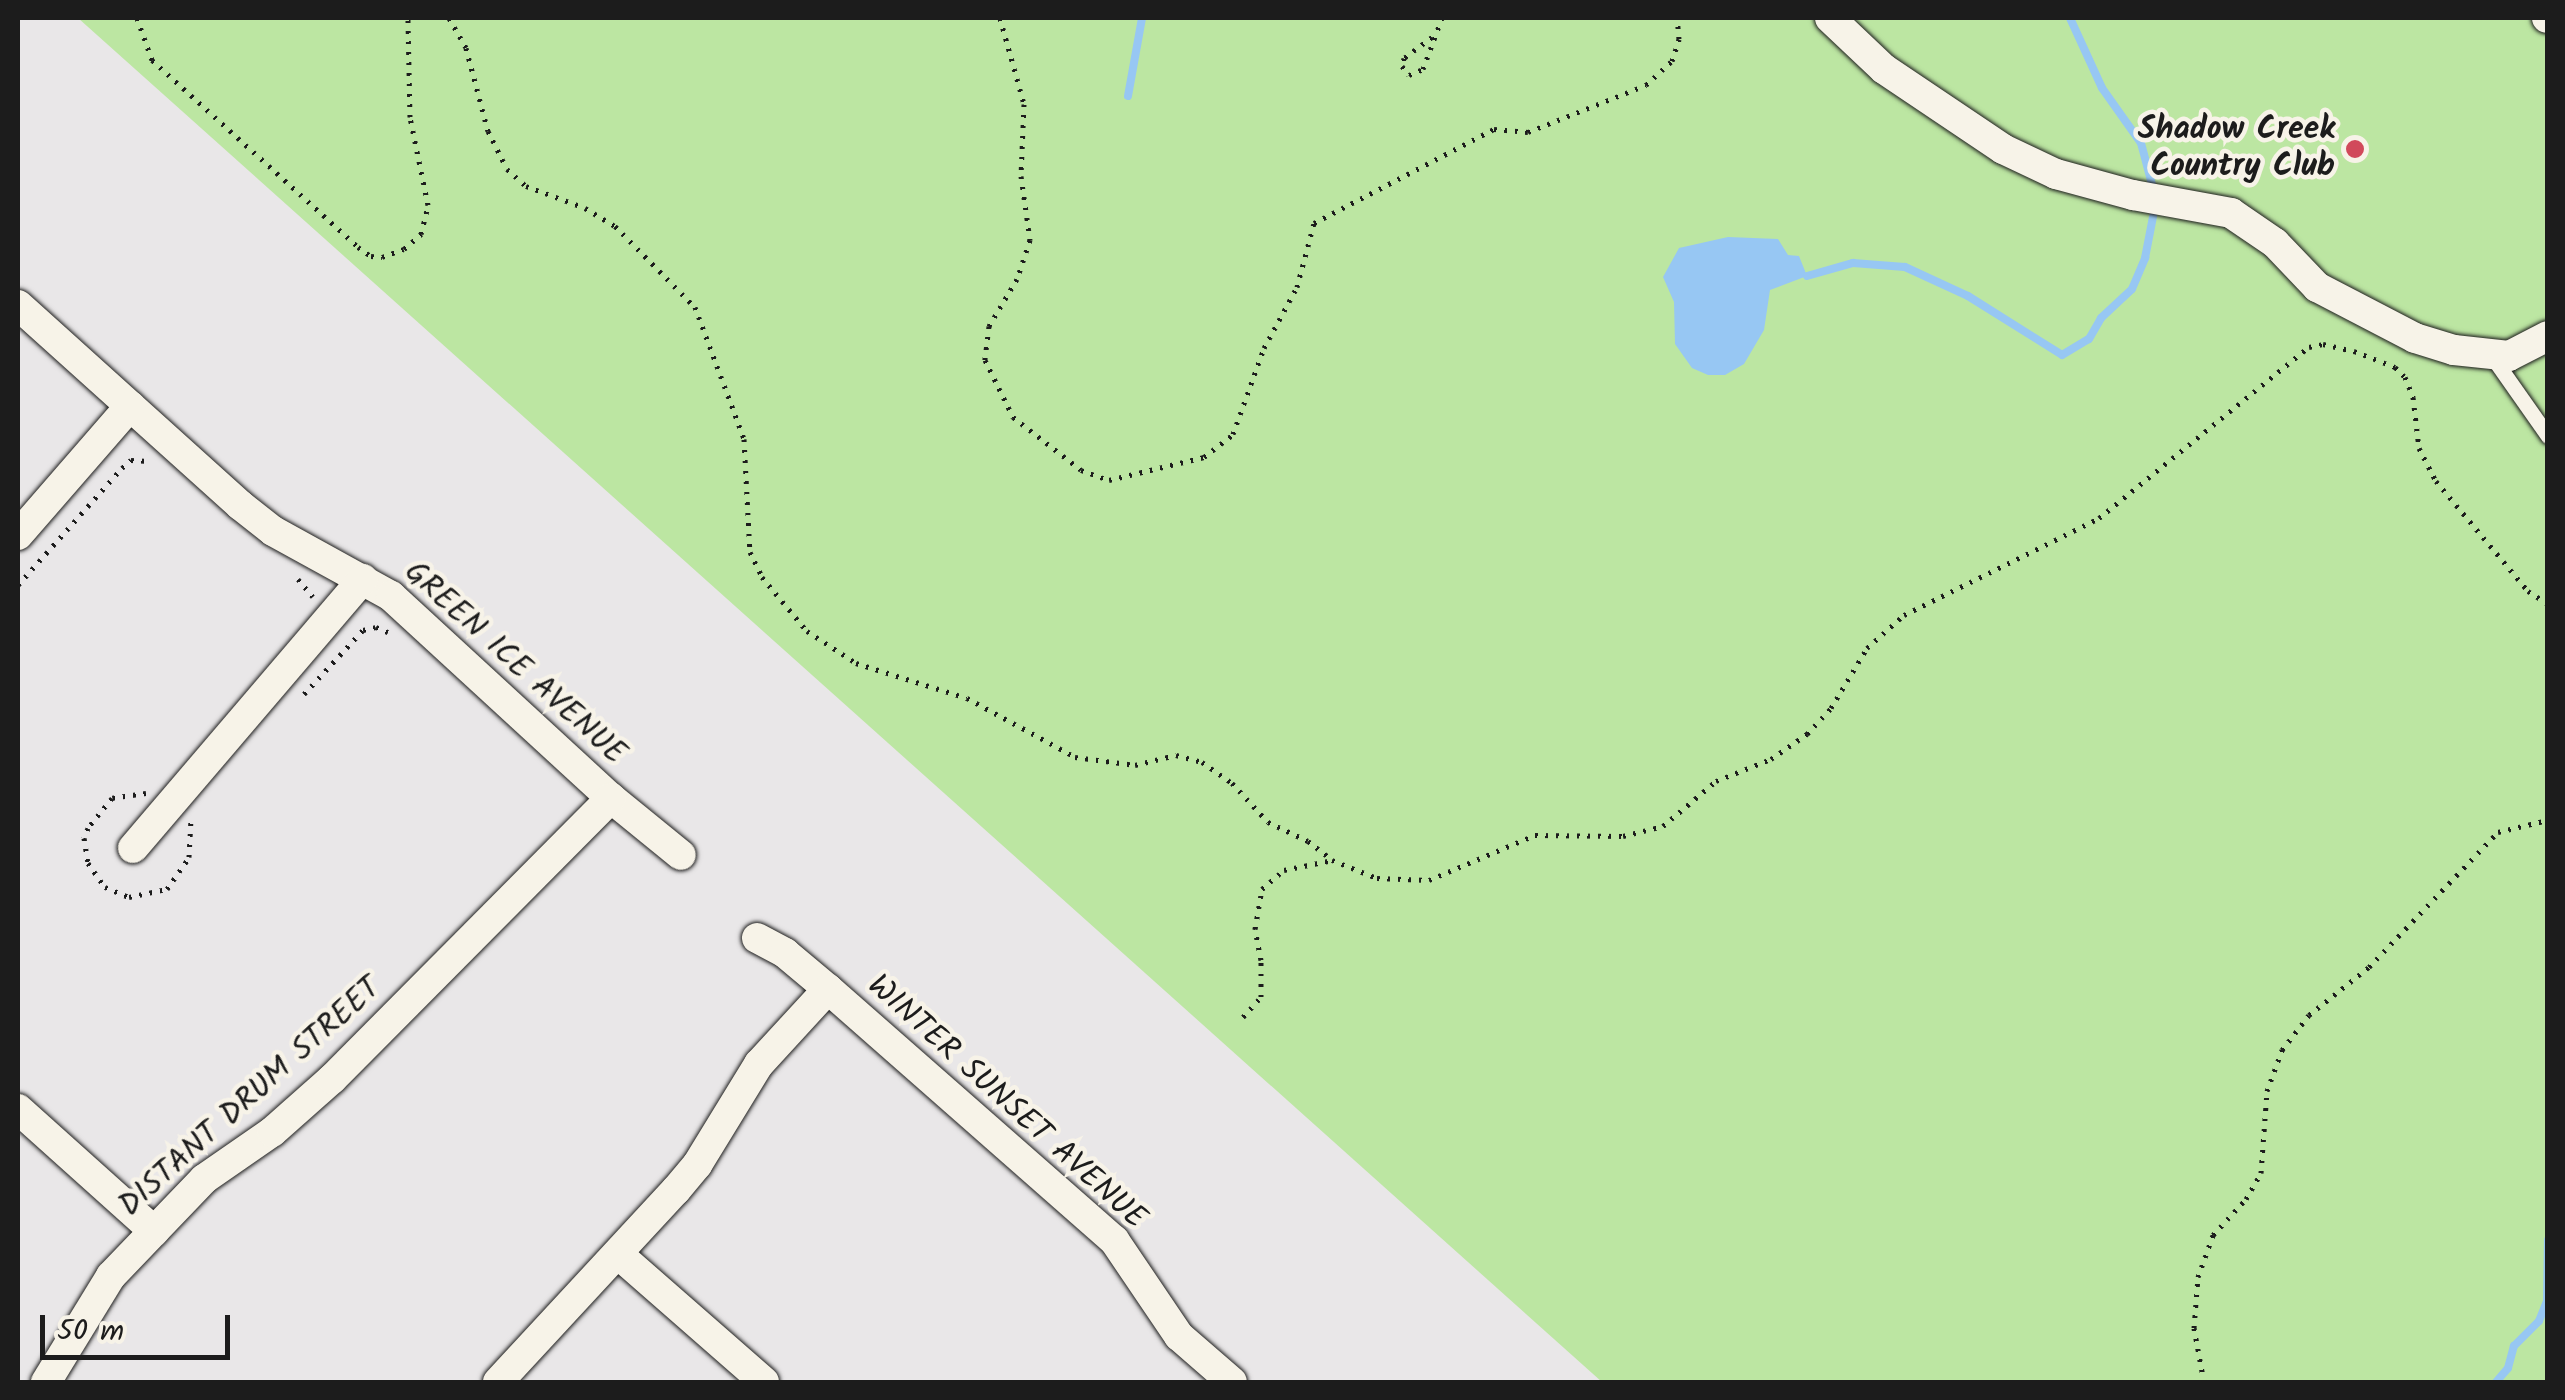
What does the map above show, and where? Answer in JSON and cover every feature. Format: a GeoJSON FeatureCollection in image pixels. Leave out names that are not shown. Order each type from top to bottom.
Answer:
{"type":"FeatureCollection","features":[{"type":"Feature","properties":{"kind":"street"},"geometry":{"type":"LineString","coordinates":[[1830,18],[1884,69],[2003,149],[2056,174],[2133,195],[2232,213],[2275,243],[2317,287],[2415,338],[2491,356],[2509,356],[2548,336]]}},
{"type":"Feature","properties":{"kind":"street","name":"GREEN ICE AVENUE"},"geometry":{"type":"LineString","coordinates":[[18,306],[273,531],[390,596],[611,798],[681,855]]}},
{"type":"Feature","properties":{"kind":"street"},"geometry":{"type":"LineString","coordinates":[[18,535],[130,406]]}},
{"type":"Feature","properties":{"kind":"street"},"geometry":{"type":"LineString","coordinates":[[133,848],[363,579]]}},
{"type":"Feature","properties":{"kind":"street","name":"DISTANT DRUM STREET"},"geometry":{"type":"LineString","coordinates":[[46,1382],[102,1288],[204,1178],[272,1132],[332,1079],[611,798]]}},
{"type":"Feature","properties":{"kind":"street","name":"WINTER SUNSET AVENUE"},"geometry":{"type":"LineString","coordinates":[[757,938],[786,953],[1114,1240],[1179,1336],[1232,1382]]}},
{"type":"Feature","properties":{"kind":"street"},"geometry":{"type":"LineString","coordinates":[[498,1382],[696,1165],[758,1064],[828,989]]}},
{"type":"Feature","properties":{"kind":"street"},"geometry":{"type":"LineString","coordinates":[[18,1109],[154,1231]]}},
{"type":"Feature","properties":{"kind":"street"},"geometry":{"type":"LineString","coordinates":[[618,1254],[764,1382]]}},
{"type":"Feature","properties":{"kind":"lane"},"geometry":{"type":"LineString","coordinates":[[2491,356],[2548,436]]}},
{"type":"Feature","properties":{"kind":"path"},"geometry":{"type":"LineString","coordinates":[[137,18],[152,60],[371,256],[404,248],[421,234],[426,216],[427,187],[410,116],[408,18]]}},
{"type":"Feature","properties":{"kind":"path"},"geometry":{"type":"LineString","coordinates":[[449,18],[466,48],[488,131],[507,169],[526,186],[584,208],[615,226],[695,308],[742,428],[748,478],[745,530],[750,552],[762,576],[807,631],[856,664],[967,698],[1076,757],[1135,766],[1176,754],[1202,762],[1232,783],[1268,822],[1308,841],[1332,860],[1377,878],[1414,882],[1454,872],[1535,835],[1623,836],[1662,826],[1716,781],[1772,760],[1807,734],[1830,708],[1867,648],[1904,615],[2100,518],[2309,347],[2323,344],[2354,351],[2394,367],[2405,377],[2413,397],[2419,448],[2430,472],[2528,591],[2548,604]]}},
{"type":"Feature","properties":{"kind":"path"},"geometry":{"type":"LineString","coordinates":[[1000,18],[1024,104],[1021,176],[1030,240],[1017,279],[988,326],[985,360],[1013,417],[1082,470],[1110,480],[1204,457],[1234,434],[1264,348],[1297,287],[1314,223],[1494,129],[1528,132],[1646,84],[1672,62],[1679,39],[1677,18]]}},
{"type":"Feature","properties":{"kind":"path"},"geometry":{"type":"LineString","coordinates":[[1432,36],[1404,58],[1402,66],[1409,75],[1423,69],[1432,36],[1442,18]]}},
{"type":"Feature","properties":{"kind":"path"},"geometry":{"type":"LineString","coordinates":[[2204,1382],[2194,1328],[2198,1277],[2213,1236],[2262,1173],[2267,1090],[2282,1050],[2309,1015],[2369,967],[2490,838],[2510,826],[2548,820]]}},
{"type":"Feature","properties":{"kind":"path"},"geometry":{"type":"LineString","coordinates":[[1242,1017],[1261,997],[1262,960],[1255,929],[1262,889],[1284,870],[1332,860]]}},
{"type":"Feature","properties":{"kind":"green space"},"geometry":{"type":"Polygon","coordinates":[[[78,18],[2547,18],[2547,1382],[1602,1382],[78,18]]]}},
{"type":"Feature","properties":{"kind":"water"},"geometry":{"type":"Polygon","coordinates":[[[1728,237],[1778,239],[1788,255],[1799,256],[1807,276],[1770,290],[1764,330],[1744,364],[1725,375],[1708,375],[1692,368],[1675,344],[1674,302],[1663,277],[1679,248],[1728,237]]]}},
{"type":"Feature","properties":{"kind":"waterway"},"geometry":{"type":"LineString","coordinates":[[1128,96],[1142,18]]}},
{"type":"Feature","properties":{"kind":"waterway"},"geometry":{"type":"LineString","coordinates":[[2070,18],[2102,88],[2141,143],[2153,188]]}},
{"type":"Feature","properties":{"kind":"waterway"},"geometry":{"type":"LineString","coordinates":[[1807,276],[1853,263],[1905,267],[1968,296],[2062,355],[2089,339],[2101,318],[2132,289],[2145,258],[2153,217]]}},
{"type":"Feature","properties":{"kind":"waterway"},"geometry":{"type":"LineString","coordinates":[[2496,1382],[2508,1368],[2514,1346],[2539,1321],[2547,1301],[2548,1240]]}},
{"type":"Feature","properties":{"kind":"place","name":"Shadow Creek Country Club"},"geometry":{"type":"Point","coordinates":[2355,149]}}]}
